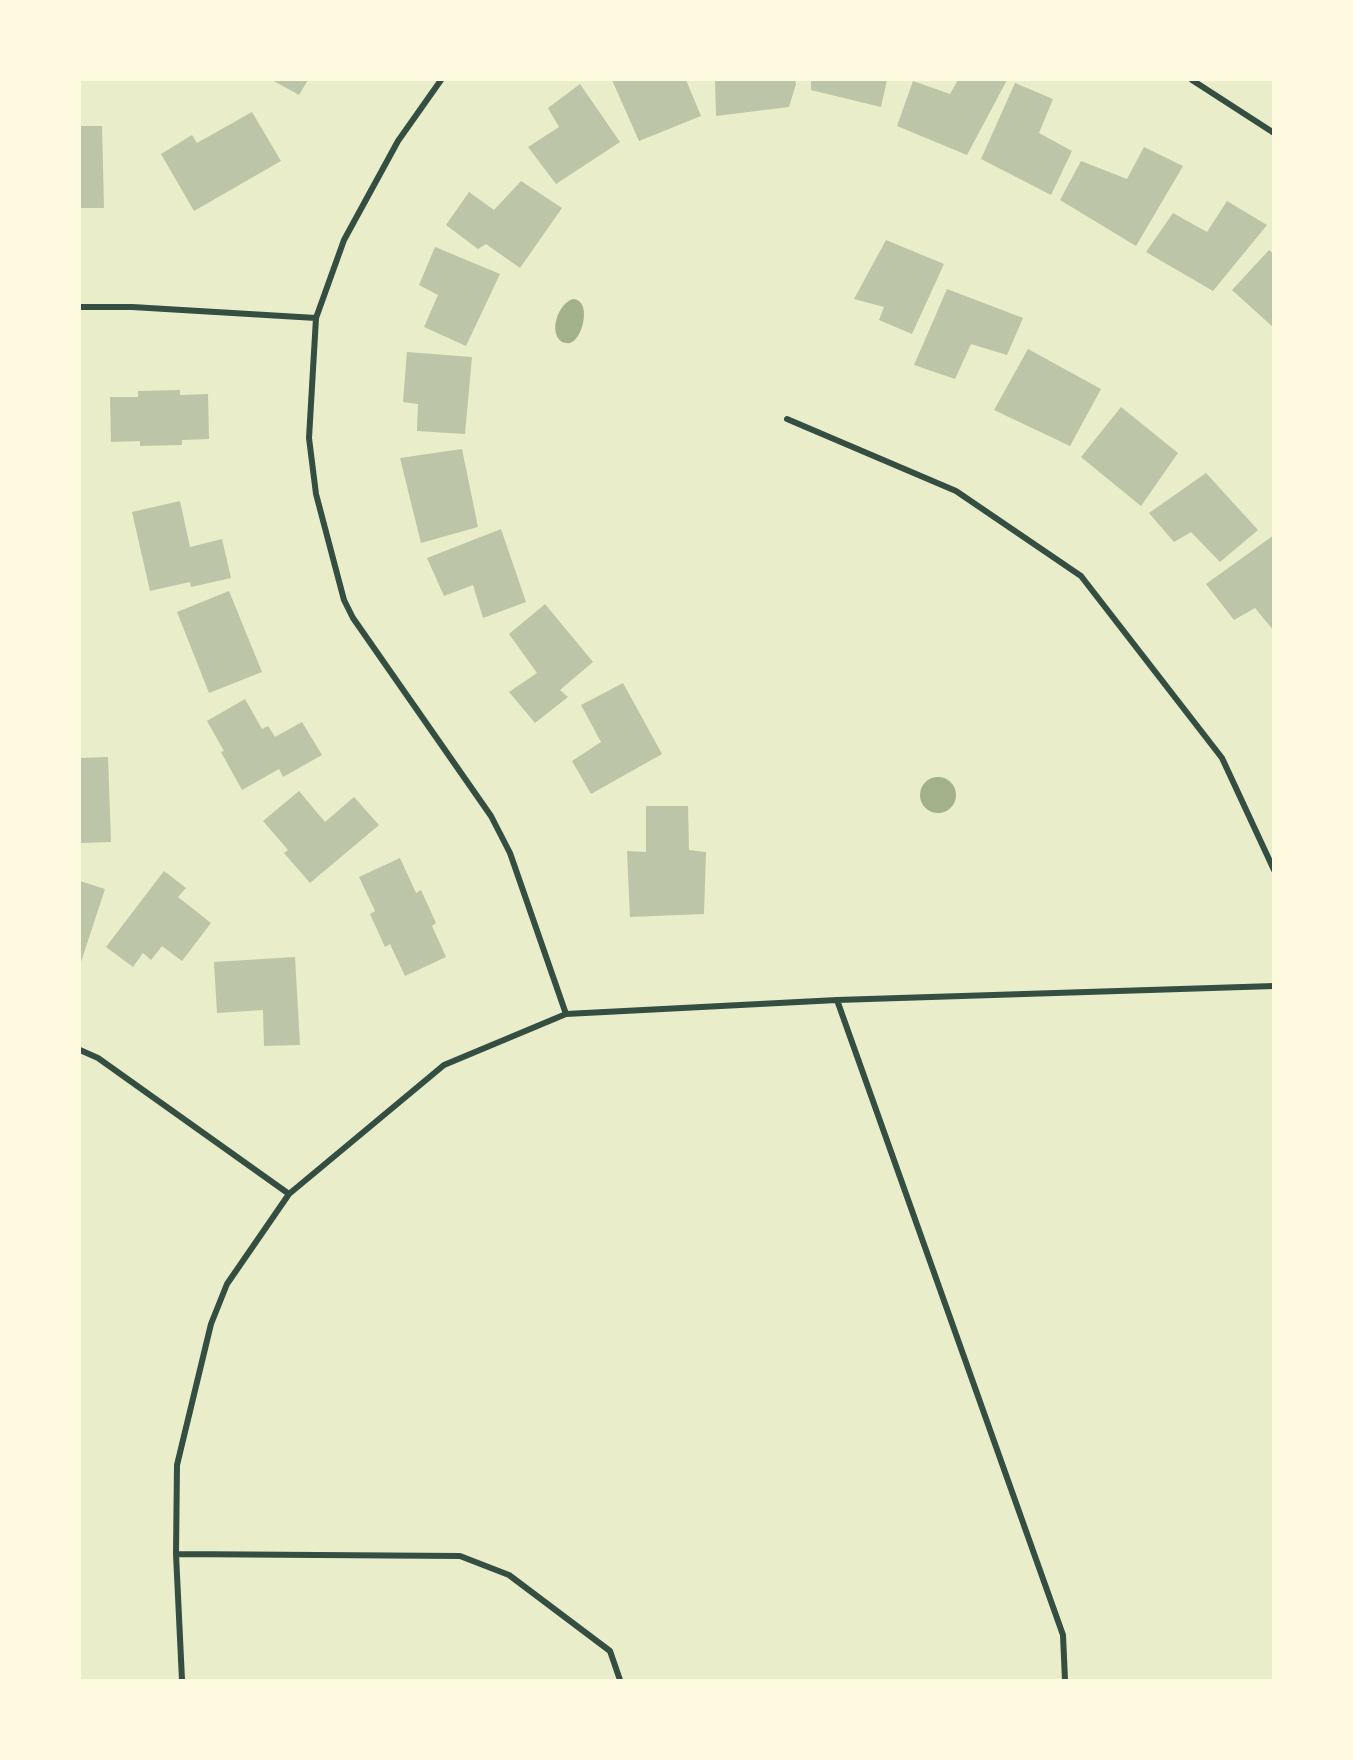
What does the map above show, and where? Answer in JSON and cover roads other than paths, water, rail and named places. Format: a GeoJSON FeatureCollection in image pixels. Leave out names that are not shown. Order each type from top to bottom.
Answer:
{"type":"FeatureCollection","features":[{"type":"Feature","properties":{"kind":"street"},"geometry":{"type":"LineString","coordinates":[[441,80],[398,141],[344,240],[316,318],[309,438],[316,494],[344,600],[353,618],[491,816],[510,853],[566,1014]]}},
{"type":"Feature","properties":{"kind":"street"},"geometry":{"type":"LineString","coordinates":[[1192,80],[1274,133]]}},
{"type":"Feature","properties":{"kind":"street"},"geometry":{"type":"LineString","coordinates":[[80,307],[132,307],[316,318]]}},
{"type":"Feature","properties":{"kind":"street"},"geometry":{"type":"LineString","coordinates":[[787,419],[956,491],[1081,576],[1222,758],[1274,870]]}},
{"type":"Feature","properties":{"kind":"street"},"geometry":{"type":"LineString","coordinates":[[182,1680],[176,1554],[177,1465],[211,1324],[227,1284],[289,1194],[444,1065],[566,1014],[837,1000],[1274,986]]}},
{"type":"Feature","properties":{"kind":"street"},"geometry":{"type":"LineString","coordinates":[[837,1000],[1063,1635],[1065,1680]]}},
{"type":"Feature","properties":{"kind":"street"},"geometry":{"type":"LineString","coordinates":[[80,1050],[98,1058],[289,1194]]}},
{"type":"Feature","properties":{"kind":"street"},"geometry":{"type":"LineString","coordinates":[[176,1554],[460,1556],[509,1575],[610,1652],[620,1680]]}}]}
